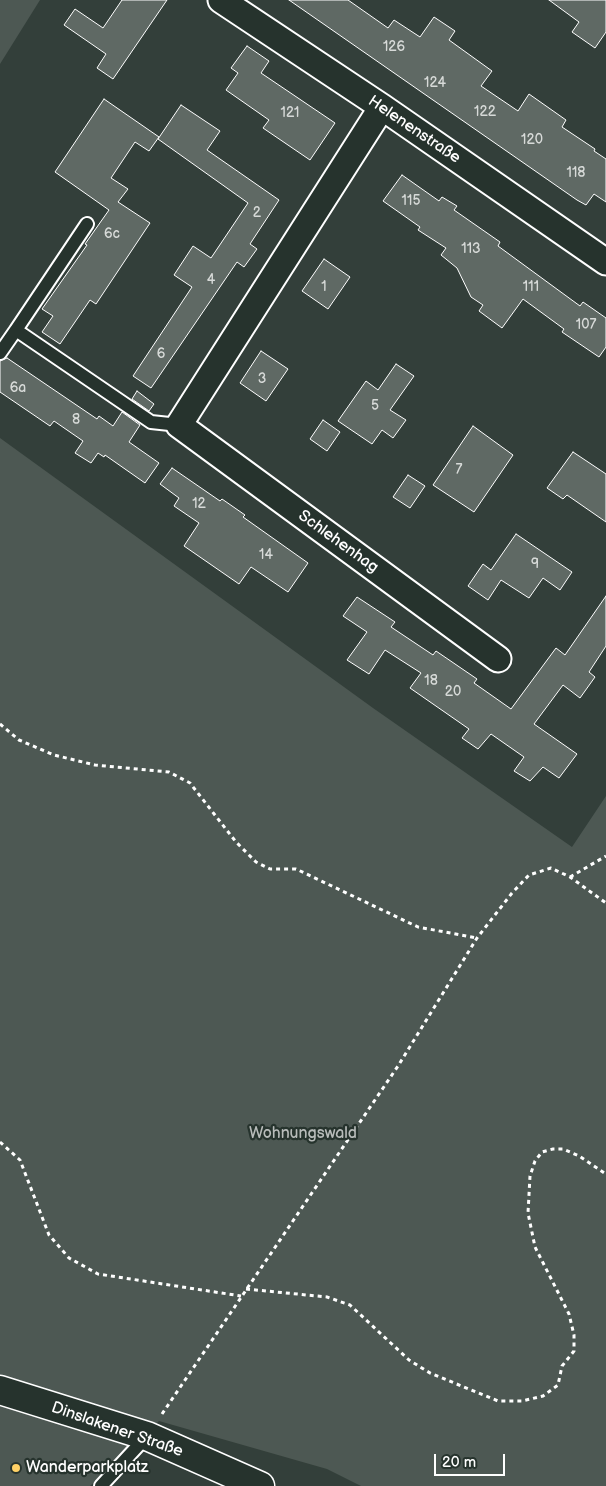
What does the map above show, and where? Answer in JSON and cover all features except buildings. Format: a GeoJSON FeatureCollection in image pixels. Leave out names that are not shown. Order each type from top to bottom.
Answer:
{"type":"FeatureCollection","features":[{"type":"Feature","properties":{"kind":"main road","name":"Dinslakener Straße"},"geometry":{"type":"LineString","coordinates":[[0,1390],[147,1436],[260,1486]]}},
{"type":"Feature","properties":{"kind":"street","name":"Helenenstraße"},"geometry":{"type":"LineString","coordinates":[[221,0],[382,107],[606,262]]}},
{"type":"Feature","properties":{"kind":"street"},"geometry":{"type":"LineString","coordinates":[[179,425],[382,107]]}},
{"type":"Feature","properties":{"kind":"street","name":"Schlehenhag"},"geometry":{"type":"LineString","coordinates":[[179,425],[498,659]]}},
{"type":"Feature","properties":{"kind":"lane"},"geometry":{"type":"LineString","coordinates":[[0,353],[87,224]]}},
{"type":"Feature","properties":{"kind":"lane"},"geometry":{"type":"LineString","coordinates":[[16,330],[151,422],[179,425]]}},
{"type":"Feature","properties":{"kind":"lane"},"geometry":{"type":"LineString","coordinates":[[101,1486],[147,1436]]}},
{"type":"Feature","properties":{"kind":"path"},"geometry":{"type":"LineString","coordinates":[[0,724],[19,740],[54,755],[95,765],[169,772],[190,783],[236,842],[256,862],[270,869],[296,869],[418,927],[477,938]]}},
{"type":"Feature","properties":{"kind":"path"},"geometry":{"type":"LineString","coordinates":[[570,877],[606,856]]}},
{"type":"Feature","properties":{"kind":"path"},"geometry":{"type":"LineString","coordinates":[[147,1436],[398,1066],[477,938],[512,893],[529,875],[551,868],[570,877],[606,903]]}},
{"type":"Feature","properties":{"kind":"path"},"geometry":{"type":"LineString","coordinates":[[0,1142],[20,1160],[49,1235],[69,1258],[98,1274],[241,1296]]}},
{"type":"Feature","properties":{"kind":"path"},"geometry":{"type":"LineString","coordinates":[[246,1289],[327,1297],[350,1306],[409,1360],[430,1373],[498,1401],[522,1401],[543,1396],[558,1386],[562,1366],[574,1352],[574,1335],[566,1307],[535,1247],[528,1214],[530,1176],[535,1161],[542,1152],[553,1149],[563,1149],[580,1156],[606,1174]]}},
{"type":"Feature","properties":{"kind":"green space"},"geometry":{"type":"Polygon","coordinates":[[[0,0],[40,0],[0,64],[0,0]]]}},
{"type":"Feature","properties":{"kind":"green space","name":"Wohnungswald"},"geometry":{"type":"Polygon","coordinates":[[[0,438],[373,708],[572,847],[606,796],[606,1486],[361,1486],[327,1469],[159,1421],[90,1486],[0,1486],[0,438]]]}},
{"type":"Feature","properties":{"kind":"place","name":"Wanderparkplatz"},"geometry":{"type":"Point","coordinates":[16,1468]}}]}
